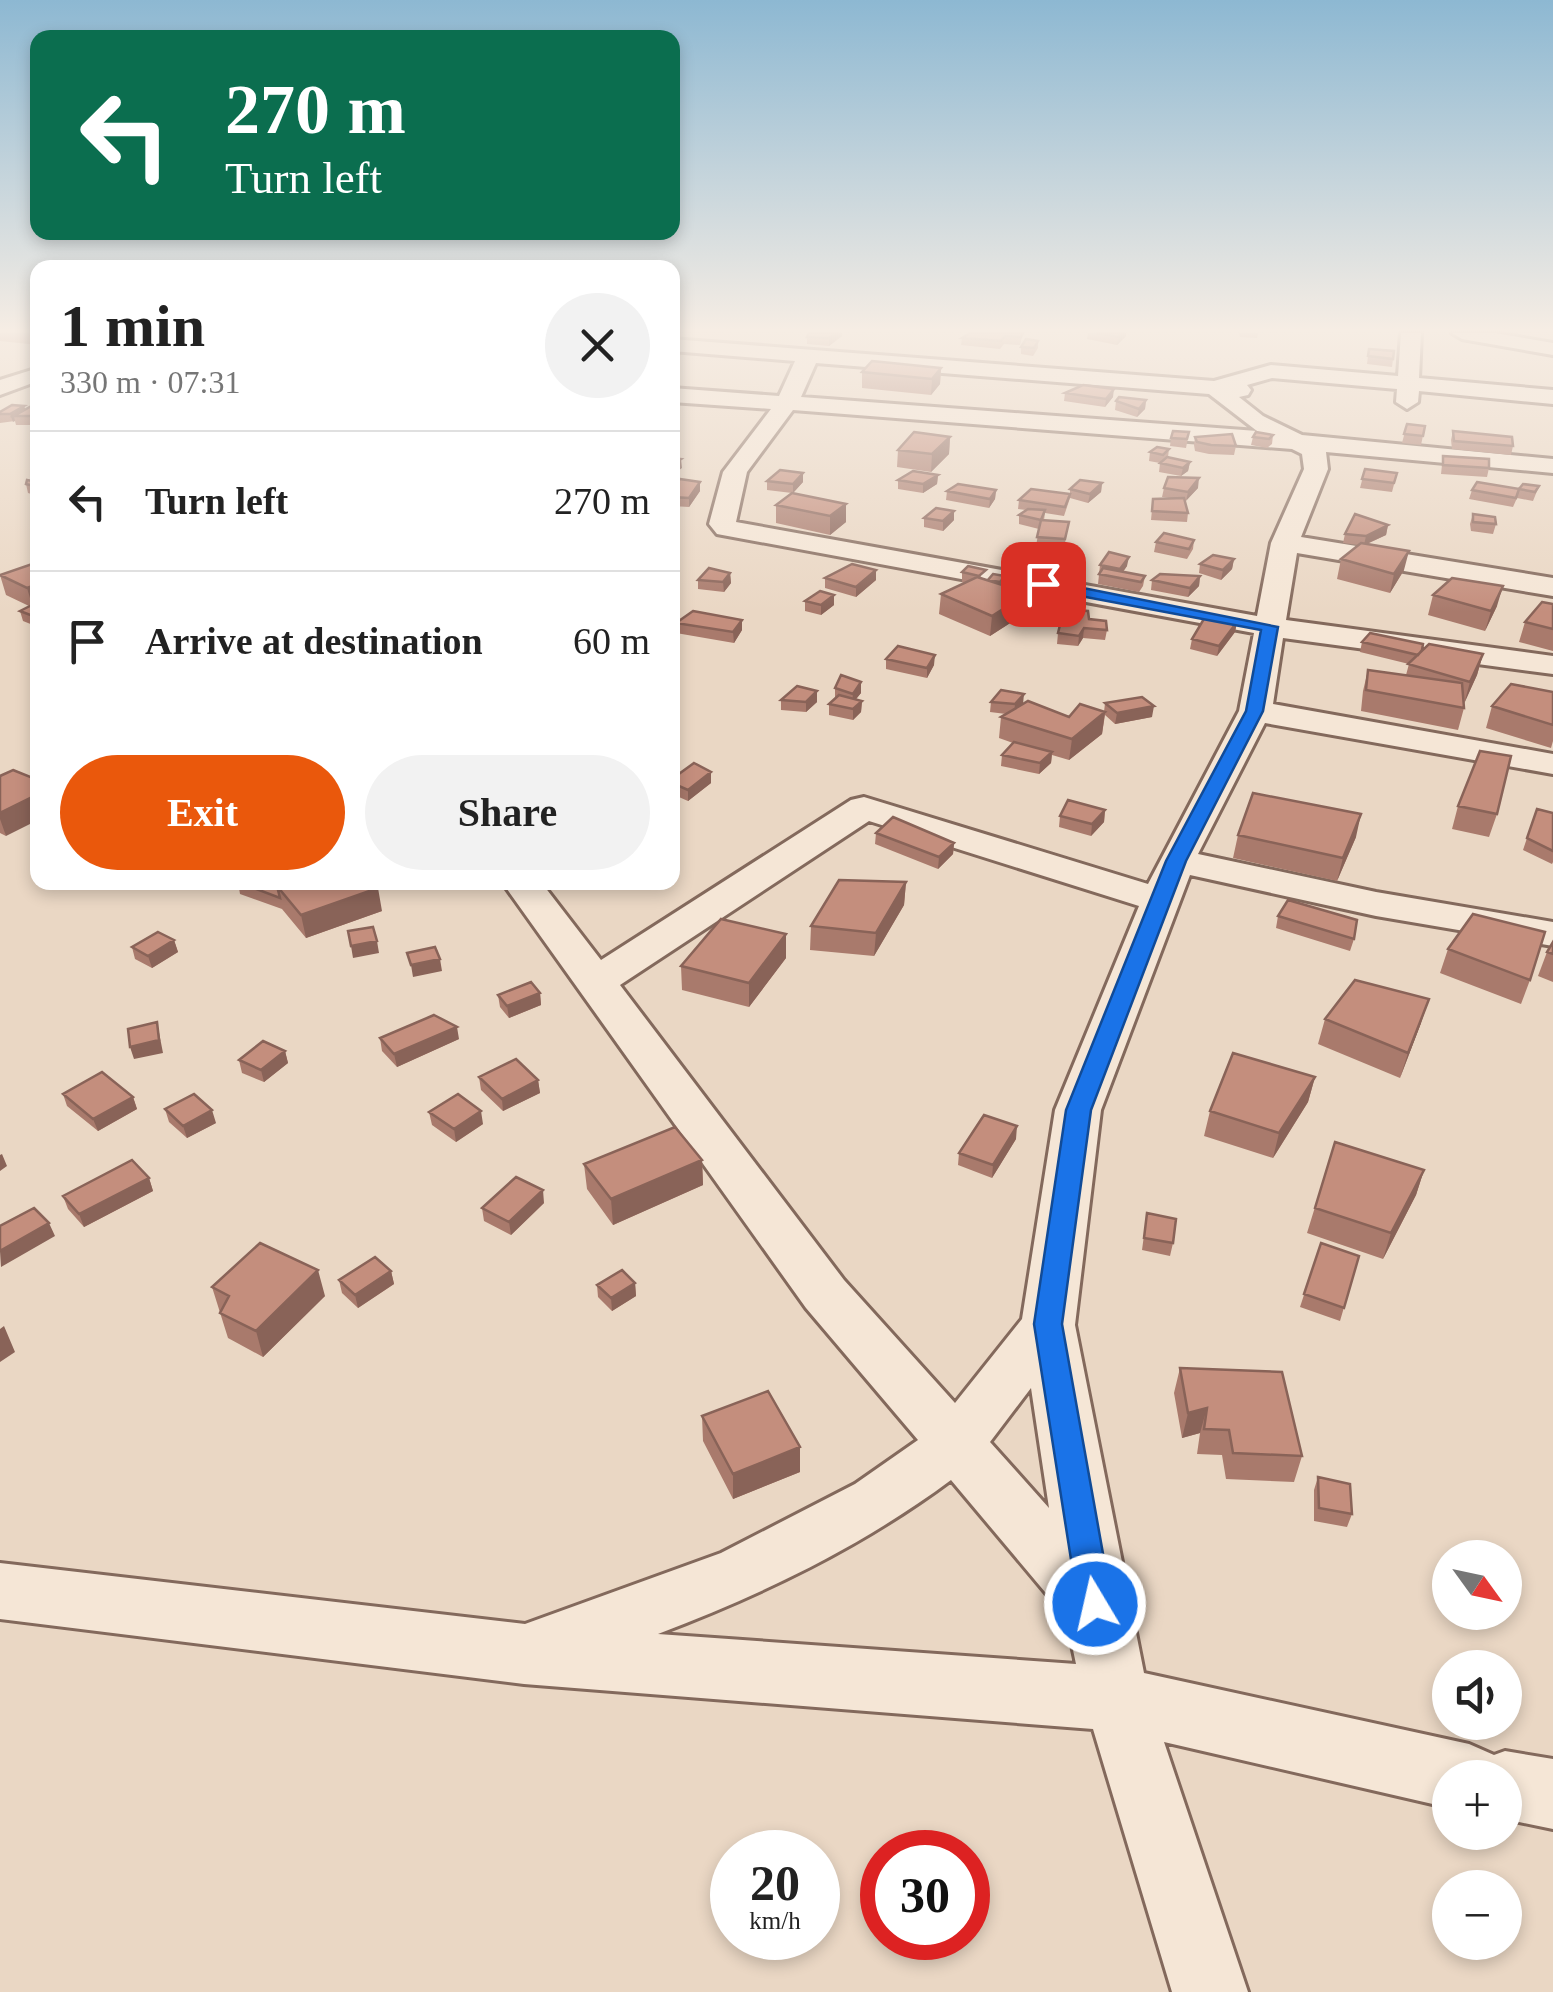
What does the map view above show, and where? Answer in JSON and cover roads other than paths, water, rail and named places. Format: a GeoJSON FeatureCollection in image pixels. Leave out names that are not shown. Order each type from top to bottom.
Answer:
{"type":"FeatureCollection","features":[{"type":"Feature","properties":{"kind":"street"},"geometry":{"type":"LineString","coordinates":[[769,426],[734,472],[722,524],[726,528],[1270,627],[1553,664]]}},
{"type":"Feature","properties":{"kind":"street"},"geometry":{"type":"LineString","coordinates":[[1091,426],[1553,466]]}},
{"type":"Feature","properties":{"kind":"street"},"geometry":{"type":"LineString","coordinates":[[1210,1992],[1117,1699],[1095,1604],[1048,1324],[1078,1110],[1176,861],[1254,711],[1285,543],[1316,469],[1314,450],[1267,426]]}},
{"type":"Feature","properties":{"kind":"street"},"geometry":{"type":"LineString","coordinates":[[1285,543],[1553,587]]}},
{"type":"Feature","properties":{"kind":"street"},"geometry":{"type":"LineString","coordinates":[[1254,711],[1553,764]]}},
{"type":"Feature","properties":{"kind":"street"},"geometry":{"type":"LineString","coordinates":[[596,982],[864,808],[1160,900]]}},
{"type":"Feature","properties":{"kind":"street"},"geometry":{"type":"LineString","coordinates":[[1176,861],[1376,904],[1553,934]]}},
{"type":"Feature","properties":{"kind":"street"},"geometry":{"type":"LineString","coordinates":[[527,890],[825,1294],[1095,1604]]}},
{"type":"Feature","properties":{"kind":"street"},"geometry":{"type":"LineString","coordinates":[[524,1654],[741,1574],[876,1502],[954,1446],[1048,1324]]}},
{"type":"Feature","properties":{"kind":"street"},"geometry":{"type":"LineString","coordinates":[[0,1590],[524,1654],[1117,1699],[1432,1770]]}},
{"type":"Feature","properties":{"kind":"street"},"geometry":{"type":"LineString","coordinates":[[1522,1788],[1553,1794]]}}]}
